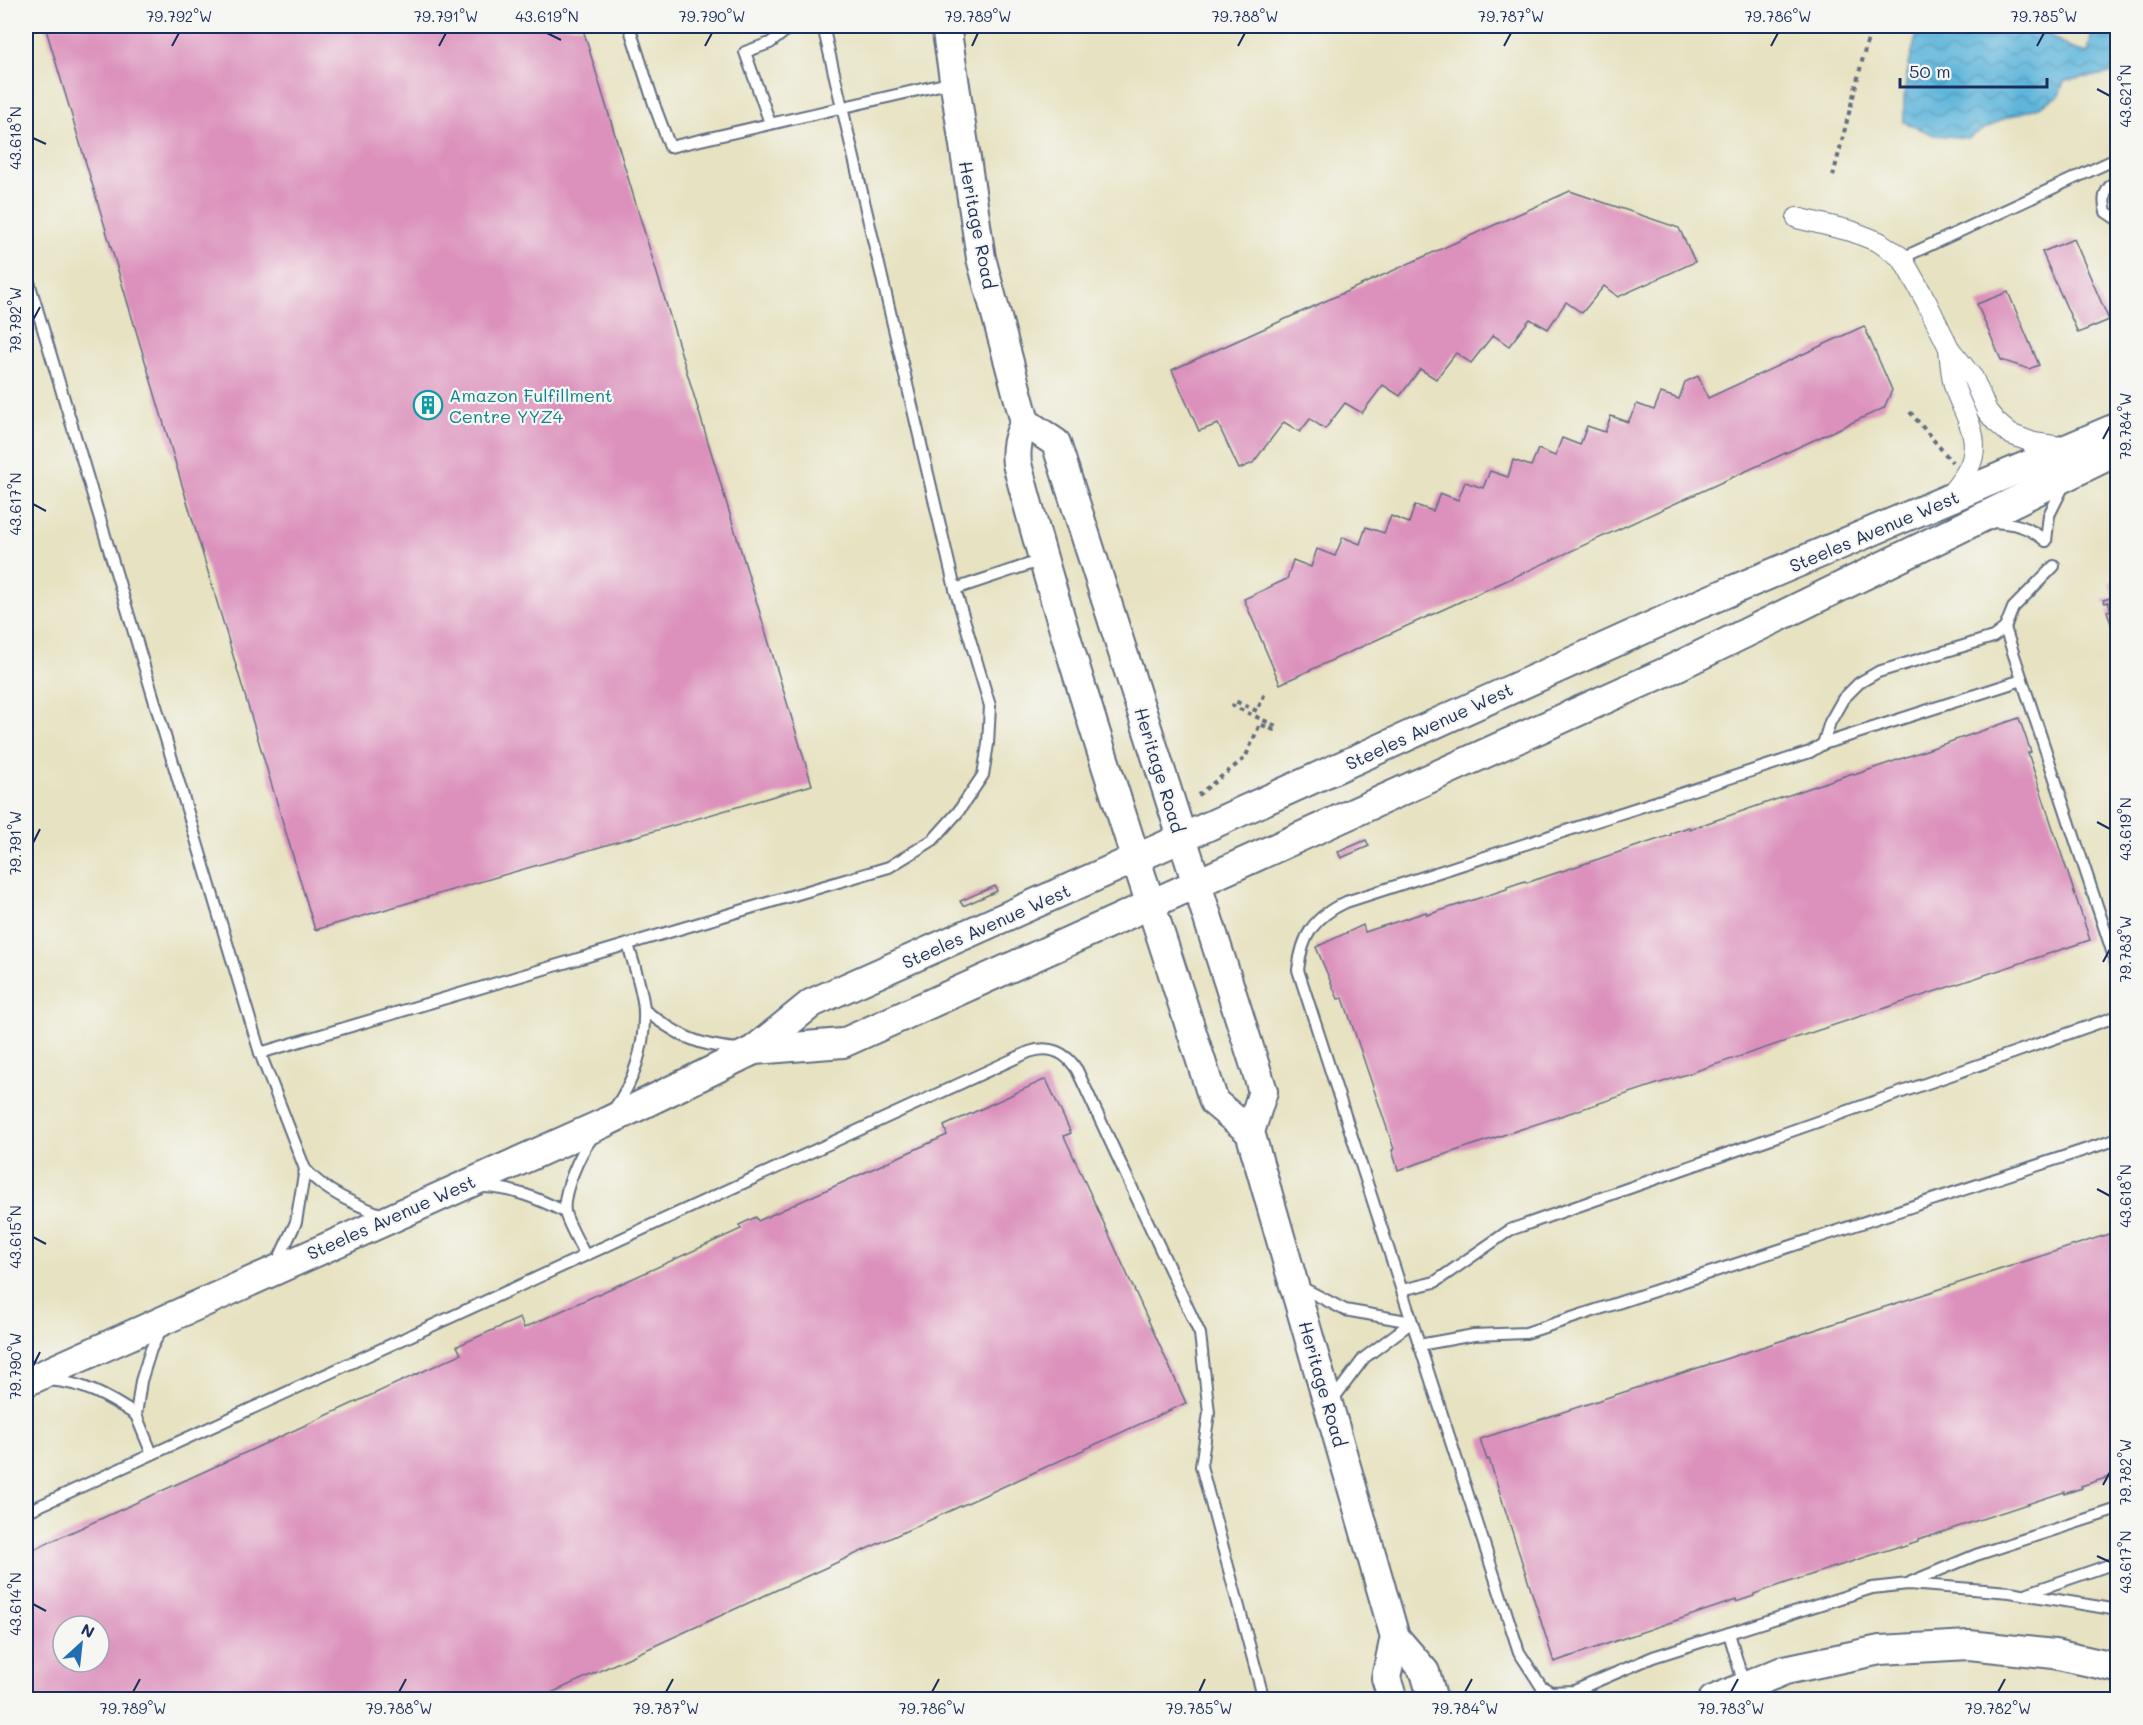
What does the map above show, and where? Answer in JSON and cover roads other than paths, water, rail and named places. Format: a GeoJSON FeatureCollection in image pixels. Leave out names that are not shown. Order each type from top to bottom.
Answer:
{"type":"FeatureCollection","features":[{"type":"Feature","properties":{"kind":"main road","name":"Heritage Road"},"geometry":{"type":"LineString","coordinates":[[946,26],[981,258],[1025,422],[1056,443],[1263,1091],[1250,1132],[1395,1637],[1425,1672],[1433,1700]]}},
{"type":"Feature","properties":{"kind":"main road"},"geometry":{"type":"LineString","coordinates":[[1025,422],[1016,444],[1017,464],[1042,560],[1082,692],[1214,1102],[1250,1132]]}},
{"type":"Feature","properties":{"kind":"main road","name":"Steeles Avenue West"},"geometry":{"type":"LineString","coordinates":[[754,1050],[843,1043],[1670,670],[1974,520],[2070,461],[2118,427]]}},
{"type":"Feature","properties":{"kind":"main road","name":"Steeles Avenue West"},"geometry":{"type":"LineString","coordinates":[[29,1380],[603,1123],[754,1050],[812,1003],[1182,839],[1700,604],[1944,502],[2070,461],[2118,452]]}},
{"type":"Feature","properties":{"kind":"main road","name":"Heritage Road"},"geometry":{"type":"LineString","coordinates":[[1393,1700],[1386,1678],[1395,1637]]}},
{"type":"Feature","properties":{"kind":"main road"},"geometry":{"type":"LineString","coordinates":[[1713,1700],[1785,1670],[1880,1650],[1969,1645],[2054,1653],[2118,1668]]}},
{"type":"Feature","properties":{"kind":"street"},"geometry":{"type":"LineString","coordinates":[[1797,218],[1851,231],[1879,242],[1902,258],[1926,300],[1949,348],[1973,378],[1987,411],[1996,422],[2010,434],[2034,442],[2070,461]]}},
{"type":"Feature","properties":{"kind":"street"},"geometry":{"type":"LineString","coordinates":[[1944,502],[1973,464],[1974,448],[1970,424],[1954,385],[1949,348]]}},
{"type":"Feature","properties":{"kind":"lane"},"geometry":{"type":"LineString","coordinates":[[629,26],[670,147],[953,82]]}},
{"type":"Feature","properties":{"kind":"lane"},"geometry":{"type":"LineString","coordinates":[[770,123],[745,52],[770,43],[784,32],[784,26]]}},
{"type":"Feature","properties":{"kind":"lane"},"geometry":{"type":"LineString","coordinates":[[260,1053],[889,867],[933,840],[958,812],[983,775],[988,744],[990,706],[955,589],[823,26]]}},
{"type":"Feature","properties":{"kind":"lane"},"geometry":{"type":"LineString","coordinates":[[1902,258],[2118,158]]}},
{"type":"Feature","properties":{"kind":"lane"},"geometry":{"type":"LineString","coordinates":[[2118,179],[2105,192],[2103,201],[2106,212],[2118,220]]}},
{"type":"Feature","properties":{"kind":"lane"},"geometry":{"type":"LineString","coordinates":[[26,272],[260,1053],[305,1169],[314,1179],[348,1201],[390,1218]]}},
{"type":"Feature","properties":{"kind":"lane"},"geometry":{"type":"LineString","coordinates":[[1974,520],[2012,523],[2031,529],[2046,541],[2049,515],[2070,461]]}},
{"type":"Feature","properties":{"kind":"lane"},"geometry":{"type":"LineString","coordinates":[[955,589],[1042,560]]}},
{"type":"Feature","properties":{"kind":"lane"},"geometry":{"type":"LineString","coordinates":[[1822,744],[1830,722],[1843,699],[1859,682],[1878,672],[1993,637],[2005,628],[2013,608],[2054,566]]}},
{"type":"Feature","properties":{"kind":"lane"},"geometry":{"type":"LineString","coordinates":[[2005,628],[2118,969]]}},
{"type":"Feature","properties":{"kind":"lane"},"geometry":{"type":"LineString","coordinates":[[2022,680],[1822,744],[1798,756],[1346,902],[1326,912],[1308,933],[1300,952],[1298,970],[1520,1652],[1541,1686],[1551,1692],[1574,1691],[1653,1657],[1872,1588],[1908,1584],[2025,1594],[2118,1610]]}},
{"type":"Feature","properties":{"kind":"lane"},"geometry":{"type":"LineString","coordinates":[[585,1255],[565,1212],[570,1179],[583,1149],[622,1098],[634,1071],[642,1041],[644,1010],[628,944]]}},
{"type":"Feature","properties":{"kind":"lane"},"geometry":{"type":"LineString","coordinates":[[644,1010],[677,1034],[714,1048],[754,1050]]}},
{"type":"Feature","properties":{"kind":"lane"},"geometry":{"type":"LineString","coordinates":[[1402,1290],[1435,1282],[1510,1230],[2118,1016]]}},
{"type":"Feature","properties":{"kind":"lane"},"geometry":{"type":"LineString","coordinates":[[26,1512],[1029,1052],[1046,1049],[1061,1053],[1070,1059],[1077,1070],[1200,1334],[1209,1413],[1202,1466],[1264,1700]]}},
{"type":"Feature","properties":{"kind":"lane"},"geometry":{"type":"LineString","coordinates":[[1419,1345],[1474,1335],[1526,1333],[2118,1139]]}},
{"type":"Feature","properties":{"kind":"lane"},"geometry":{"type":"LineString","coordinates":[[275,1269],[296,1222],[305,1169]]}},
{"type":"Feature","properties":{"kind":"lane"},"geometry":{"type":"LineString","coordinates":[[462,1186],[498,1187],[532,1196],[565,1212]]}},
{"type":"Feature","properties":{"kind":"lane"},"geometry":{"type":"LineString","coordinates":[[1294,1282],[1345,1310],[1412,1322]]}},
{"type":"Feature","properties":{"kind":"lane"},"geometry":{"type":"LineString","coordinates":[[152,1455],[136,1415],[141,1382],[151,1349],[167,1318]]}},
{"type":"Feature","properties":{"kind":"lane"},"geometry":{"type":"LineString","coordinates":[[1329,1405],[1364,1358],[1412,1322]]}},
{"type":"Feature","properties":{"kind":"lane"},"geometry":{"type":"LineString","coordinates":[[29,1380],[69,1382],[104,1395],[136,1415]]}},
{"type":"Feature","properties":{"kind":"lane"},"geometry":{"type":"LineString","coordinates":[[1908,1584],[1976,1555],[2118,1509]]}},
{"type":"Feature","properties":{"kind":"lane"},"geometry":{"type":"LineString","coordinates":[[2025,1594],[2118,1562]]}},
{"type":"Feature","properties":{"kind":"lane"},"geometry":{"type":"LineString","coordinates":[[1729,1633],[1744,1687]]}},
{"type":"Feature","properties":{"kind":"water"},"geometry":{"type":"Polygon","coordinates":[[[1919,26],[2035,26],[2070,48],[2088,53],[2093,26],[2117,26],[2117,72],[2064,81],[2059,96],[2039,107],[2001,120],[1968,138],[1934,135],[1904,122],[1905,85],[1919,26]]]}},
{"type":"Feature","properties":{"kind":"place","name":"Amazon Fulfillment Centre YYZ4"},"geometry":{"type":"Point","coordinates":[428,405]}}]}
